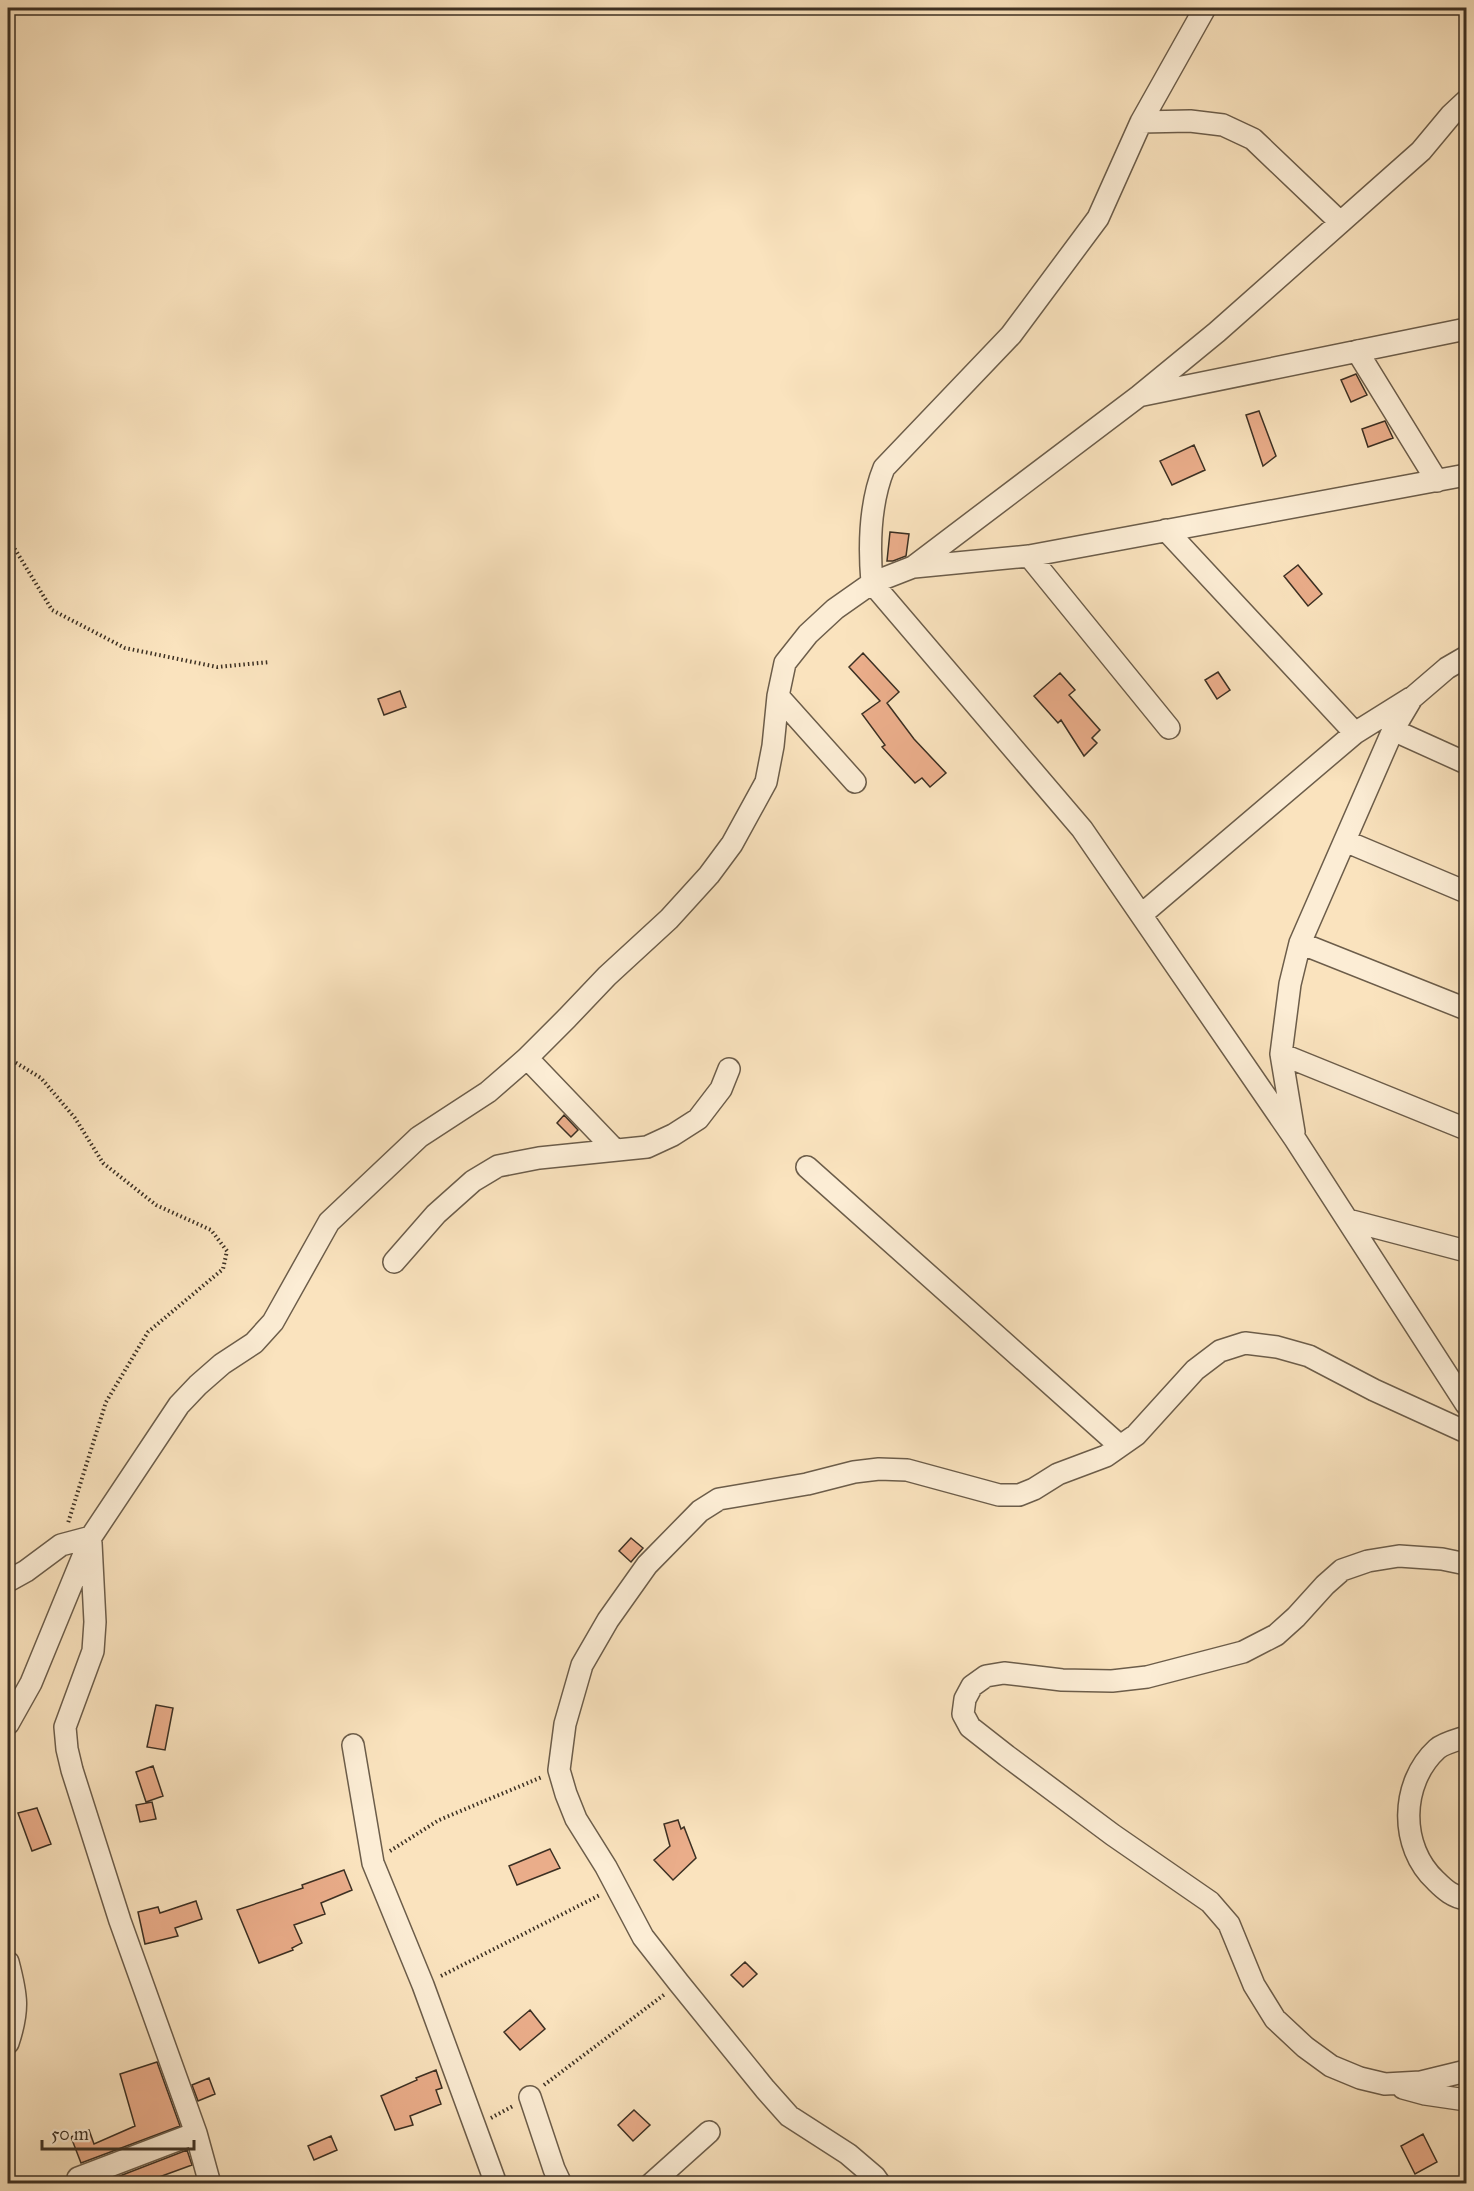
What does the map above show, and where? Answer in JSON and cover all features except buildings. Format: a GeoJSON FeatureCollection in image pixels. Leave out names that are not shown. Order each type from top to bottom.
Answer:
{"type":"FeatureCollection","features":[{"type":"Feature","properties":{"kind":"street"},"geometry":{"type":"LineString","coordinates":[[1205,8],[1141,122],[1098,218],[1011,335],[884,468],[873,504],[870,563],[872,583],[1082,829],[1295,1139],[1467,1404]]}},
{"type":"Feature","properties":{"kind":"street"},"geometry":{"type":"LineString","coordinates":[[8,1724],[31,1683],[91,1537],[179,1406],[198,1384],[222,1364],[254,1343],[273,1322],[329,1222],[419,1137],[488,1092],[527,1058],[607,976],[669,919],[710,874],[732,844],[766,783],[785,663],[808,634],[835,609],[872,583],[913,567],[1139,396],[1217,332],[1421,151],[1451,115],[1467,101]]}},
{"type":"Feature","properties":{"kind":"street"},"geometry":{"type":"LineString","coordinates":[[1141,122],[1190,121],[1223,125],[1253,139],[1340,222]]}},
{"type":"Feature","properties":{"kind":"street"},"geometry":{"type":"LineString","coordinates":[[1139,396],[1467,329]]}},
{"type":"Feature","properties":{"kind":"street"},"geometry":{"type":"LineString","coordinates":[[1357,351],[1437,481]]}},
{"type":"Feature","properties":{"kind":"street"},"geometry":{"type":"LineString","coordinates":[[913,567],[1029,556],[1467,475]]}},
{"type":"Feature","properties":{"kind":"street"},"geometry":{"type":"LineString","coordinates":[[1166,530],[1355,733]]}},
{"type":"Feature","properties":{"kind":"street"},"geometry":{"type":"LineString","coordinates":[[1029,556],[1169,728]]}},
{"type":"Feature","properties":{"kind":"street"},"geometry":{"type":"LineString","coordinates":[[1141,915],[1355,733],[1412,698],[1447,668],[1467,657]]}},
{"type":"Feature","properties":{"kind":"street"},"geometry":{"type":"LineString","coordinates":[[778,696],[855,782]]}},
{"type":"Feature","properties":{"kind":"street"},"geometry":{"type":"LineString","coordinates":[[1295,1139],[1281,1054],[1290,984],[1300,943],[1393,730],[1412,698]]}},
{"type":"Feature","properties":{"kind":"street"},"geometry":{"type":"LineString","coordinates":[[1393,730],[1467,763]]}},
{"type":"Feature","properties":{"kind":"street"},"geometry":{"type":"LineString","coordinates":[[1345,841],[1467,892]]}},
{"type":"Feature","properties":{"kind":"street"},"geometry":{"type":"LineString","coordinates":[[1300,943],[1467,1009]]}},
{"type":"Feature","properties":{"kind":"street"},"geometry":{"type":"LineString","coordinates":[[1281,1054],[1467,1128]]}},
{"type":"Feature","properties":{"kind":"street"},"geometry":{"type":"LineString","coordinates":[[527,1058],[615,1150]]}},
{"type":"Feature","properties":{"kind":"street"},"geometry":{"type":"LineString","coordinates":[[394,1262],[436,1214],[473,1181],[498,1166],[539,1158],[647,1147],[673,1135],[698,1119],[721,1089],[729,1069]]}},
{"type":"Feature","properties":{"kind":"street"},"geometry":{"type":"LineString","coordinates":[[807,1167],[1120,1446]]}},
{"type":"Feature","properties":{"kind":"street"},"geometry":{"type":"LineString","coordinates":[[1348,1220],[1467,1251]]}},
{"type":"Feature","properties":{"kind":"street"},"geometry":{"type":"LineString","coordinates":[[880,2184],[848,2154],[789,2116],[765,2090],[643,1937],[617,1887],[576,1819],[566,1794],[559,1770],[565,1724],[582,1665],[608,1620],[647,1565],[700,1511],[719,1499],[807,1484],[854,1472],[879,1469],[907,1470],[999,1495],[1019,1495],[1034,1489],[1058,1474],[1106,1456],[1136,1435],[1195,1370],[1220,1352],[1245,1343],[1277,1347],[1309,1356],[1374,1390],[1467,1432]]}},
{"type":"Feature","properties":{"kind":"street"},"geometry":{"type":"LineString","coordinates":[[8,1581],[26,1571],[61,1545],[91,1537]]}},
{"type":"Feature","properties":{"kind":"street"},"geometry":{"type":"LineString","coordinates":[[91,1537],[95,1622],[93,1651],[65,1727],[67,1749],[120,1921],[196,2133],[210,2184]]}},
{"type":"Feature","properties":{"kind":"street"},"geometry":{"type":"LineString","coordinates":[[1467,1564],[1443,1559],[1399,1556],[1368,1561],[1342,1570],[1276,1635],[1243,1652],[1147,1677],[1112,1681],[1062,1680],[1004,1673],[986,1676],[972,1686],[964,1699],[963,1714],[970,1726],[1113,1835],[1210,1902],[1229,1924],[1254,1985],[1275,2019],[1331,2067],[1360,2078],[1425,2094],[1467,2100]]}},
{"type":"Feature","properties":{"kind":"street"},"geometry":{"type":"LineString","coordinates":[[1467,1737],[1439,1748],[1424,1764],[1414,1780],[1409,1803],[1410,1832],[1416,1853],[1425,1871],[1457,1898],[1467,1899]]}},
{"type":"Feature","properties":{"kind":"street"},"geometry":{"type":"LineString","coordinates":[[353,1745],[373,1863],[423,1985],[496,2184]]}},
{"type":"Feature","properties":{"kind":"street"},"geometry":{"type":"LineString","coordinates":[[8,1962],[14,1986],[16,2015],[8,2043]]}},
{"type":"Feature","properties":{"kind":"street"},"geometry":{"type":"LineString","coordinates":[[1385,2084],[1421,2082],[1467,2071]]}},
{"type":"Feature","properties":{"kind":"street"},"geometry":{"type":"LineString","coordinates":[[530,2097],[561,2184]]}},
{"type":"Feature","properties":{"kind":"street"},"geometry":{"type":"LineString","coordinates":[[651,2184],[709,2132]]}},
{"type":"Feature","properties":{"kind":"street"},"geometry":{"type":"LineString","coordinates":[[78,2178],[196,2133]]}},
{"type":"Feature","properties":{"kind":"path"},"geometry":{"type":"LineString","coordinates":[[8,18],[17,8]]}},
{"type":"Feature","properties":{"kind":"path"},"geometry":{"type":"LineString","coordinates":[[8,549],[13,546],[52,610],[125,648],[217,667],[270,662]]}},
{"type":"Feature","properties":{"kind":"path"},"geometry":{"type":"LineString","coordinates":[[8,1058],[41,1078],[75,1118],[103,1163],[156,1205],[211,1230],[227,1251],[223,1269],[148,1332],[106,1402],[61,1545]]}},
{"type":"Feature","properties":{"kind":"path"},"geometry":{"type":"LineString","coordinates":[[373,1863],[439,1820],[559,1770]]}},
{"type":"Feature","properties":{"kind":"path"},"geometry":{"type":"LineString","coordinates":[[423,1985],[617,1887]]}},
{"type":"Feature","properties":{"kind":"path"},"geometry":{"type":"LineString","coordinates":[[474,2128],[530,2097],[679,1983]]}}]}
